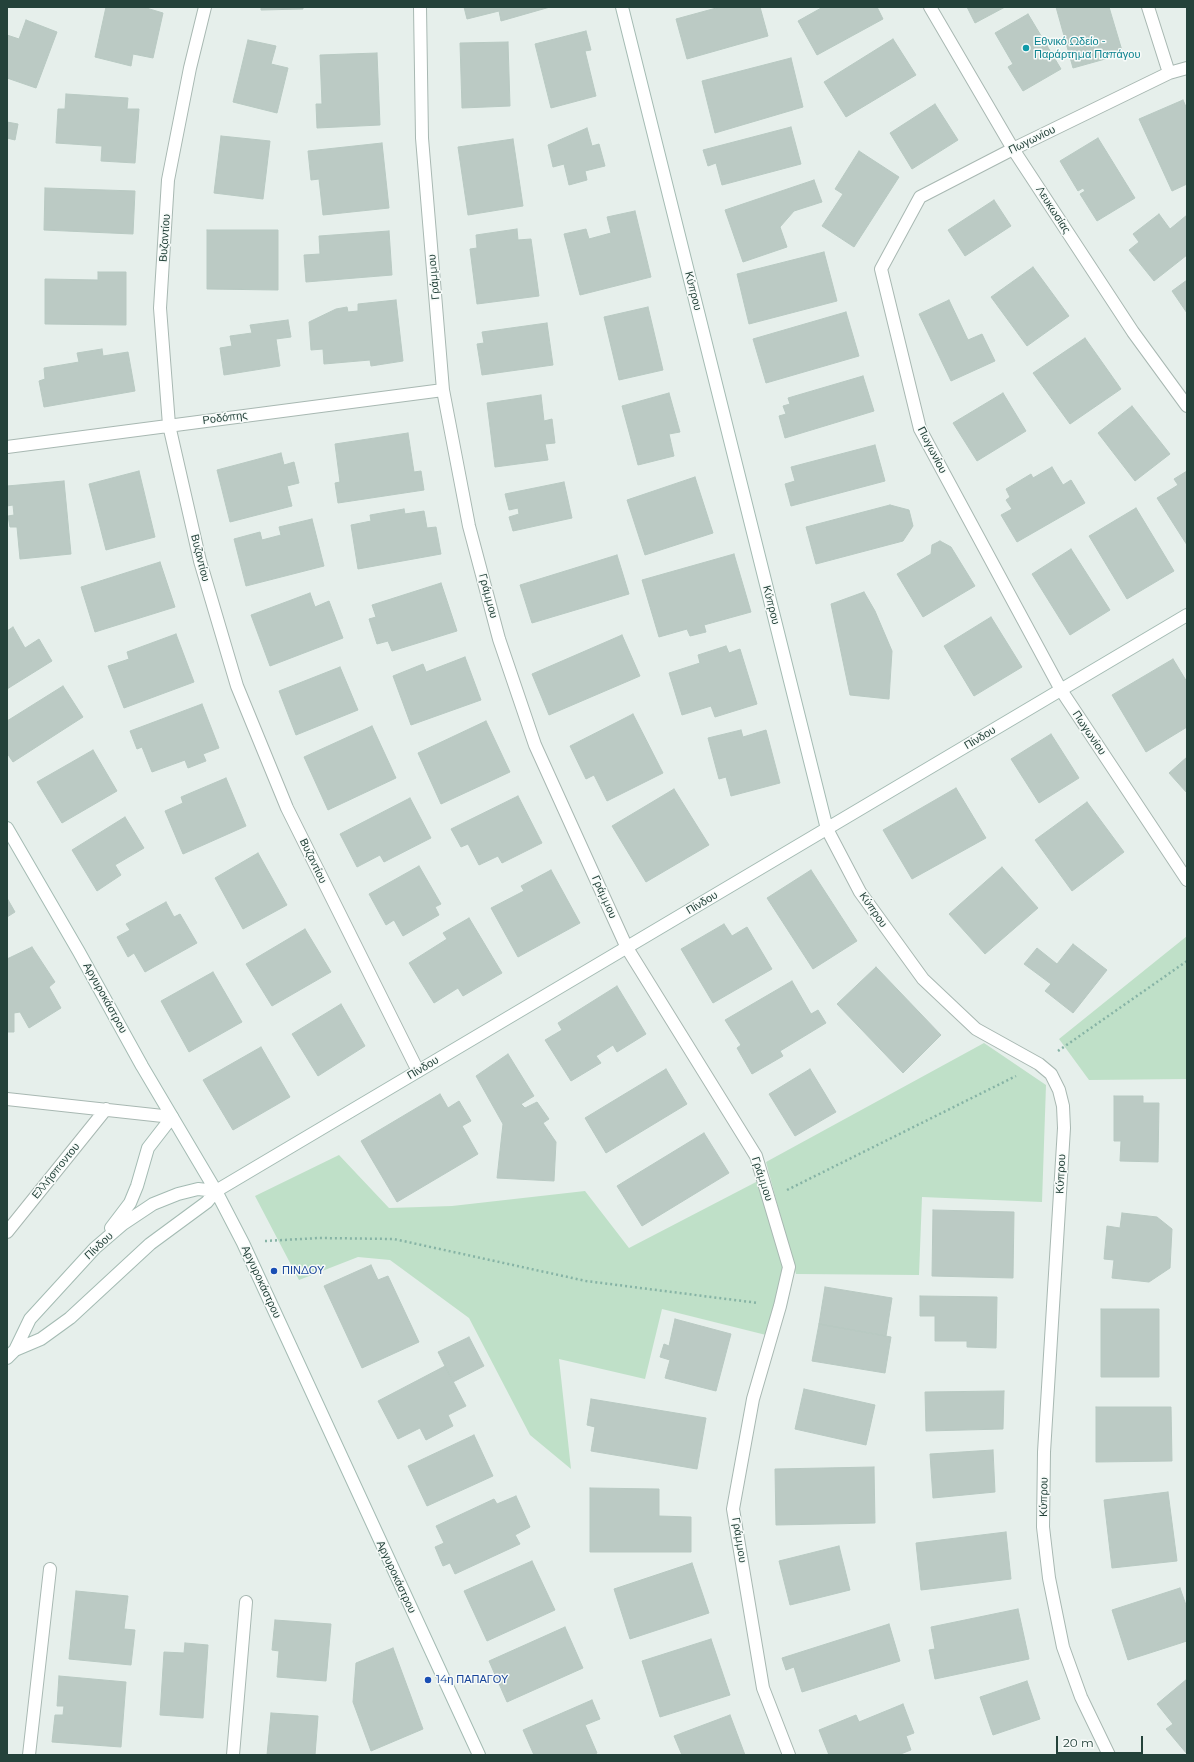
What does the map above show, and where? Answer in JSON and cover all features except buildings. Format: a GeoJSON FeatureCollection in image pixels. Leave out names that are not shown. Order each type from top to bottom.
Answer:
{"type":"FeatureCollection","features":[{"type":"Feature","properties":{"kind":"street","name":"Βυζαντίου"},"geometry":{"type":"LineString","coordinates":[[205,7],[190,68],[168,180],[160,308],[169,425],[200,561],[237,686],[287,808],[418,1071]]}},
{"type":"Feature","properties":{"kind":"street","name":"Γράμμου"},"geometry":{"type":"LineString","coordinates":[[420,7],[422,138],[444,390],[469,526],[499,639],[535,745],[627,948],[756,1156],[789,1267],[780,1306],[753,1399],[734,1509],[763,1688],[789,1755]]}},
{"type":"Feature","properties":{"kind":"street","name":"Κύπρου"},"geometry":{"type":"LineString","coordinates":[[622,7],[827,829],[860,892],[923,979],[976,1029],[1039,1064],[1051,1074],[1059,1090],[1063,1106],[1064,1128],[1044,1452],[1043,1528],[1049,1578],[1063,1647],[1082,1697],[1109,1755]]}},
{"type":"Feature","properties":{"kind":"street","name":"Λευκωσίας"},"geometry":{"type":"LineString","coordinates":[[930,7],[1013,149],[1133,332],[1187,406]]}},
{"type":"Feature","properties":{"kind":"street"},"geometry":{"type":"LineString","coordinates":[[1148,7],[1169,73]]}},
{"type":"Feature","properties":{"kind":"street","name":"Πωγωνίου"},"geometry":{"type":"LineString","coordinates":[[1187,68],[1169,73],[1013,149],[920,197],[881,269],[920,429],[1060,690],[1187,880]]}},
{"type":"Feature","properties":{"kind":"street","name":"Ροδόπης"},"geometry":{"type":"LineString","coordinates":[[7,447],[444,390]]}},
{"type":"Feature","properties":{"kind":"street","name":"Πίνδου"},"geometry":{"type":"LineString","coordinates":[[11,1354],[40,1339],[70,1318],[150,1244],[206,1202],[216,1191],[1187,615]]}},
{"type":"Feature","properties":{"kind":"street","name":"Αργυροκάστρου"},"geometry":{"type":"LineString","coordinates":[[7,828],[172,1117],[216,1191],[243,1243],[479,1755]]}},
{"type":"Feature","properties":{"kind":"street"},"geometry":{"type":"LineString","coordinates":[[7,1099],[172,1117]]}},
{"type":"Feature","properties":{"kind":"street","name":"Ελλήσποντου"},"geometry":{"type":"LineString","coordinates":[[7,1232],[106,1109]]}},
{"type":"Feature","properties":{"kind":"street"},"geometry":{"type":"LineString","coordinates":[[95,1248],[130,1204],[148,1148],[172,1117]]}},
{"type":"Feature","properties":{"kind":"street","name":"Πίνδου"},"geometry":{"type":"LineString","coordinates":[[11,1354],[30,1319],[95,1248],[123,1224],[154,1204],[178,1194],[198,1190],[216,1191]]}},
{"type":"Feature","properties":{"kind":"street"},"geometry":{"type":"LineString","coordinates":[[29,1755],[50,1569]]}},
{"type":"Feature","properties":{"kind":"street"},"geometry":{"type":"LineString","coordinates":[[233,1755],[246,1602]]}},
{"type":"Feature","properties":{"kind":"path"},"geometry":{"type":"LineString","coordinates":[[769,1199],[1039,1064],[1187,961]]}},
{"type":"Feature","properties":{"kind":"path"},"geometry":{"type":"LineString","coordinates":[[243,1243],[319,1238],[394,1239],[586,1281],[780,1306]]}},
{"type":"Feature","properties":{"kind":"green space"},"geometry":{"type":"Polygon","coordinates":[[[1187,936],[1187,1079],[1089,1080],[1059,1039],[1187,936]]]}},
{"type":"Feature","properties":{"kind":"green space"},"geometry":{"type":"Polygon","coordinates":[[[984,1043],[1046,1085],[1042,1202],[922,1197],[919,1275],[796,1274],[766,1162],[984,1043]]]}},
{"type":"Feature","properties":{"kind":"green space"},"geometry":{"type":"Polygon","coordinates":[[[339,1155],[389,1208],[452,1206],[585,1191],[629,1248],[758,1181],[783,1268],[766,1335],[662,1309],[645,1379],[559,1359],[571,1469],[530,1435],[469,1318],[390,1260],[358,1257],[299,1280],[255,1196],[339,1155]]]}},
{"type":"Feature","properties":{"kind":"place","name":"Εθνικό Ωδείο - Παράρτημα Παπάγου"},"geometry":{"type":"Point","coordinates":[1026,48]}},
{"type":"Feature","properties":{"kind":"place","name":"ΠΙΝΔΟΥ"},"geometry":{"type":"Point","coordinates":[274,1271]}},
{"type":"Feature","properties":{"kind":"place","name":"14η ΠΑΠΑΓΟΥ"},"geometry":{"type":"Point","coordinates":[428,1680]}}]}
